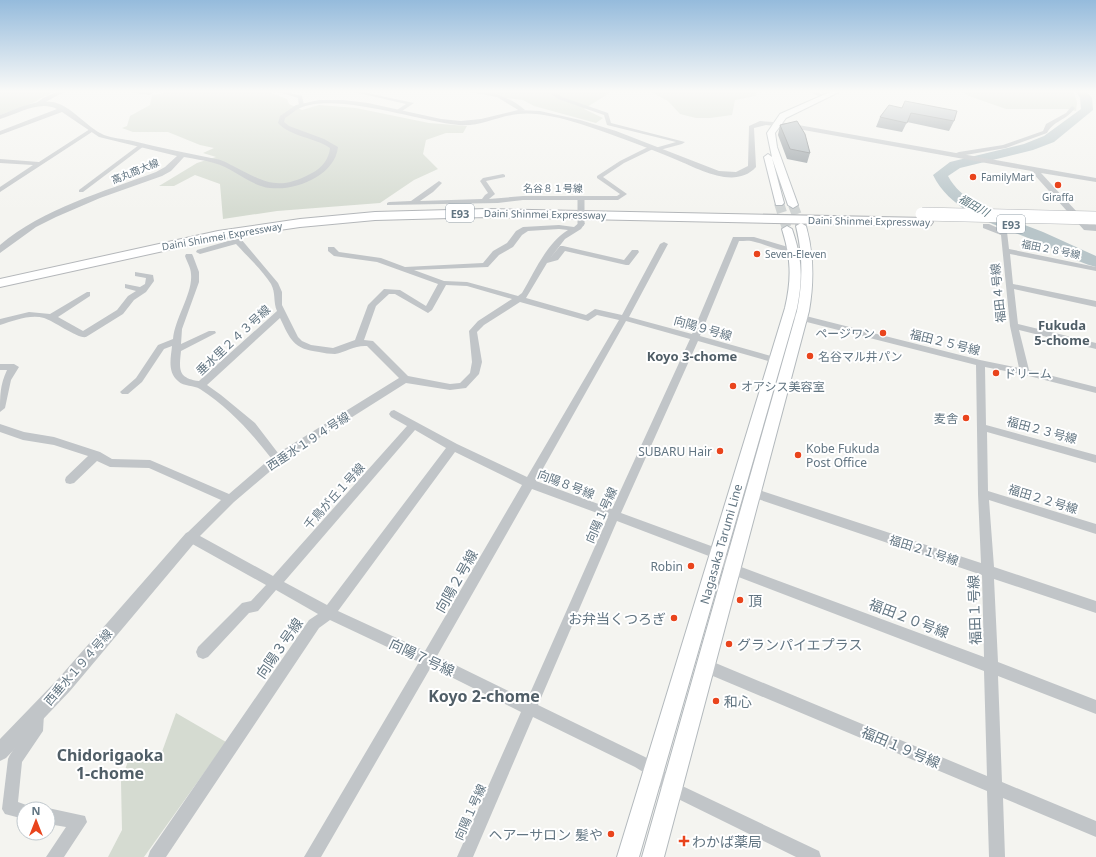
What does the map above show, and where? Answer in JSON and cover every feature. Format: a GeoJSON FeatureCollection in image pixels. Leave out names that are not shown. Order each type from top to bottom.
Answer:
{"type":"FeatureCollection","features":[{"type":"Feature","properties":{"kind":"highway","name":"Daini Shinmei Expressway"},"geometry":{"type":"LineString","coordinates":[[0,275],[216,229],[300,216],[373,210],[495,206],[924,218],[1096,227]]}},
{"type":"Feature","properties":{"kind":"highway","name":"Daini Shinmei Expressway"},"geometry":{"type":"LineString","coordinates":[[0,283],[218,235],[300,223],[382,216],[480,213],[924,218],[1096,218]]}},
{"type":"Feature","properties":{"kind":"main road"},"geometry":{"type":"LineString","coordinates":[[764,132],[765,147],[779,203]]}},
{"type":"Feature","properties":{"kind":"main road"},"geometry":{"type":"LineString","coordinates":[[772,132],[772,143],[794,206]]}},
{"type":"Feature","properties":{"kind":"main road","name":"Nagasaka Tarumi Line"},"geometry":{"type":"LineString","coordinates":[[628,857],[775,360],[795,316],[808,284],[809,266],[807,251],[794,228],[796,265],[795,316],[753,493],[653,857]]}},
{"type":"Feature","properties":{"kind":"street"},"geometry":{"type":"LineString","coordinates":[[0,190],[89,132]]}},
{"type":"Feature","properties":{"kind":"street","name":"高丸商大線"},"geometry":{"type":"LineString","coordinates":[[95,132],[101,136],[182,155]]}},
{"type":"Feature","properties":{"kind":"street"},"geometry":{"type":"LineString","coordinates":[[182,155],[217,161],[260,183],[271,186],[287,185],[303,181],[318,173],[328,164],[333,156],[334,147],[328,142],[297,132]]}},
{"type":"Feature","properties":{"kind":"street"},"geometry":{"type":"LineString","coordinates":[[612,132],[715,172],[729,174],[740,174],[749,170],[753,163],[751,132]]}},
{"type":"Feature","properties":{"kind":"street","name":"名谷８１号線"},"geometry":{"type":"LineString","coordinates":[[389,204],[414,202],[484,201],[523,198],[618,198],[624,194],[599,177],[622,162],[654,148],[682,142],[641,132]]}},
{"type":"Feature","properties":{"kind":"street"},"geometry":{"type":"LineString","coordinates":[[823,132],[1096,180]]}},
{"type":"Feature","properties":{"kind":"street"},"geometry":{"type":"LineString","coordinates":[[954,155],[996,149],[1021,142],[1045,132]]}},
{"type":"Feature","properties":{"kind":"street"},"geometry":{"type":"LineString","coordinates":[[80,191],[141,146]]}},
{"type":"Feature","properties":{"kind":"street","name":"高丸商大線"},"geometry":{"type":"LineString","coordinates":[[0,250],[24,232],[52,216],[159,174],[168,169],[182,155]]}},
{"type":"Feature","properties":{"kind":"street"},"geometry":{"type":"LineString","coordinates":[[0,161],[39,164]]}},
{"type":"Feature","properties":{"kind":"street"},"geometry":{"type":"LineString","coordinates":[[1033,168],[1087,228],[1096,227]]}},
{"type":"Feature","properties":{"kind":"street"},"geometry":{"type":"LineString","coordinates":[[484,201],[492,194],[483,181],[503,176]]}},
{"type":"Feature","properties":{"kind":"street"},"geometry":{"type":"LineString","coordinates":[[414,202],[431,191],[439,183]]}},
{"type":"Feature","properties":{"kind":"street"},"geometry":{"type":"LineString","coordinates":[[578,226],[580,199]]}},
{"type":"Feature","properties":{"kind":"street"},"geometry":{"type":"LineString","coordinates":[[1072,212],[1096,218]]}},
{"type":"Feature","properties":{"kind":"street"},"geometry":{"type":"LineString","coordinates":[[200,252],[238,241],[274,283],[278,292],[278,305],[294,338],[309,348],[334,351],[359,342],[370,343],[405,379],[450,387],[462,386],[474,374],[477,362],[473,330],[481,323],[525,295],[552,248],[562,237],[578,226]]}},
{"type":"Feature","properties":{"kind":"street"},"geometry":{"type":"LineString","coordinates":[[404,268],[485,265],[496,253],[510,245],[519,233],[526,229],[578,226]]}},
{"type":"Feature","properties":{"kind":"street","name":"福田４号線"},"geometry":{"type":"LineString","coordinates":[[986,226],[1004,234],[1014,326],[1025,372]]}},
{"type":"Feature","properties":{"kind":"street","name":"向陽１号線"},"geometry":{"type":"LineString","coordinates":[[465,857],[614,516],[695,338],[736,239],[754,239],[794,250]]}},
{"type":"Feature","properties":{"kind":"street","name":"向陽２号線"},"geometry":{"type":"LineString","coordinates":[[312,857],[428,659],[624,318],[664,244]]}},
{"type":"Feature","properties":{"kind":"street"},"geometry":{"type":"LineString","coordinates":[[545,261],[555,258],[563,248],[626,263],[635,252]]}},
{"type":"Feature","properties":{"kind":"street"},"geometry":{"type":"LineString","coordinates":[[331,249],[337,254],[378,260],[443,283],[467,284],[520,299]]}},
{"type":"Feature","properties":{"kind":"street","name":"福田２８号線"},"geometry":{"type":"LineString","coordinates":[[1006,251],[1095,268]]}},
{"type":"Feature","properties":{"kind":"street"},"geometry":{"type":"LineString","coordinates":[[189,256],[195,272],[194,282],[178,329],[176,346],[176,372],[181,379],[201,386],[218,397],[251,426],[277,459]]}},
{"type":"Feature","properties":{"kind":"street"},"geometry":{"type":"LineString","coordinates":[[0,322],[22,316],[36,315],[50,318],[84,335],[120,312],[132,298],[148,285],[150,277],[138,274]]}},
{"type":"Feature","properties":{"kind":"street"},"geometry":{"type":"LineString","coordinates":[[359,342],[372,305],[387,291],[397,292],[428,310],[443,283]]}},
{"type":"Feature","properties":{"kind":"street"},"geometry":{"type":"LineString","coordinates":[[128,286],[143,290]]}},
{"type":"Feature","properties":{"kind":"street"},"geometry":{"type":"LineString","coordinates":[[1010,286],[1096,304]]}},
{"type":"Feature","properties":{"kind":"street"},"geometry":{"type":"LineString","coordinates":[[50,318],[87,294]]}},
{"type":"Feature","properties":{"kind":"street","name":"向陽９号線"},"geometry":{"type":"LineString","coordinates":[[520,299],[588,318],[595,312],[624,318],[775,360]]}},
{"type":"Feature","properties":{"kind":"street","name":"垂水里２４３号線"},"geometry":{"type":"LineString","coordinates":[[201,386],[281,312]]}},
{"type":"Feature","properties":{"kind":"street","name":"福田２５号線"},"geometry":{"type":"LineString","coordinates":[[795,316],[980,363],[1025,372],[1096,390]]}},
{"type":"Feature","properties":{"kind":"street"},"geometry":{"type":"LineString","coordinates":[[1014,326],[1096,346]]}},
{"type":"Feature","properties":{"kind":"street"},"geometry":{"type":"LineString","coordinates":[[125,392],[144,380],[161,347],[176,346],[212,333]]}},
{"type":"Feature","properties":{"kind":"street","name":"福田１号線"},"geometry":{"type":"LineString","coordinates":[[980,363],[983,494],[988,572],[997,857]]}},
{"type":"Feature","properties":{"kind":"street"},"geometry":{"type":"LineString","coordinates":[[0,367],[14,367],[6,380],[0,408]]}},
{"type":"Feature","properties":{"kind":"street","name":"西垂水１９４号線"},"geometry":{"type":"LineString","coordinates":[[0,752],[64,685],[191,537],[230,499],[277,459],[405,379]]}},
{"type":"Feature","properties":{"kind":"street","name":"向陽８号線"},"geometry":{"type":"LineString","coordinates":[[394,414],[453,447],[529,483],[718,554],[732,569]]}},
{"type":"Feature","properties":{"kind":"street","name":"千鳥が丘１号線"},"geometry":{"type":"LineString","coordinates":[[203,652],[246,607],[254,607],[414,425]]}},
{"type":"Feature","properties":{"kind":"street","name":"福田２３号線"},"geometry":{"type":"LineString","coordinates":[[981,427],[1096,459]]}},
{"type":"Feature","properties":{"kind":"street"},"geometry":{"type":"LineString","coordinates":[[0,428],[23,436],[54,441],[96,456],[110,463],[150,464],[230,499]]}},
{"type":"Feature","properties":{"kind":"street","name":"向陽３号線"},"geometry":{"type":"LineString","coordinates":[[156,857],[314,624],[329,614],[453,447]]}},
{"type":"Feature","properties":{"kind":"street"},"geometry":{"type":"LineString","coordinates":[[70,480],[96,456]]}},
{"type":"Feature","properties":{"kind":"street","name":"福田２１号線"},"geometry":{"type":"LineString","coordinates":[[753,493],[1096,607]]}},
{"type":"Feature","properties":{"kind":"street","name":"福田２２号線"},"geometry":{"type":"LineString","coordinates":[[983,494],[1096,529]]}},
{"type":"Feature","properties":{"kind":"street","name":"向陽７号線"},"geometry":{"type":"LineString","coordinates":[[191,537],[329,614],[428,659],[653,770],[671,788],[813,857]]}},
{"type":"Feature","properties":{"kind":"street","name":"福田２０号線"},"geometry":{"type":"LineString","coordinates":[[732,569],[886,626],[1096,707]]}},
{"type":"Feature","properties":{"kind":"street","name":"福田１９号線"},"geometry":{"type":"LineString","coordinates":[[706,666],[1096,829]]}},
{"type":"Feature","properties":{"kind":"street"},"geometry":{"type":"LineString","coordinates":[[16,810],[10,809],[15,759],[36,731],[37,714]]}},
{"type":"Feature","properties":{"kind":"street"},"geometry":{"type":"LineString","coordinates":[[54,857],[79,822],[56,818]]}},
{"type":"Feature","properties":{"kind":"shaded area"},"geometry":{"type":"Polygon","coordinates":[[[133,132],[464,132],[446,133],[426,140],[423,154],[438,169],[414,180],[380,203],[277,211],[223,219],[220,184],[195,175],[174,186],[159,186],[197,163],[216,157],[203,153],[214,148],[200,145],[168,132],[133,132]]]}},
{"type":"Feature","properties":{"kind":"shaded area"},"geometry":{"type":"Polygon","coordinates":[[[176,713],[226,742],[144,857],[108,857],[122,830],[121,782],[128,761],[159,760],[176,713]]]}},
{"type":"Feature","properties":{"kind":"building"},"geometry":{"type":"Polygon","coordinates":[[[783,132],[804,132],[810,153],[790,149],[783,132]]]}},
{"type":"Feature","properties":{"kind":"waterway","name":"福田川"},"geometry":{"type":"LineString","coordinates":[[1057,132],[1049,139],[1028,147],[955,165],[940,175],[946,186],[954,195],[965,203],[991,217],[1096,262]]}},
{"type":"Feature","properties":{"kind":"tunnel"},"geometry":{"type":"LineString","coordinates":[[779,203],[787,229]]}},
{"type":"Feature","properties":{"kind":"tunnel"},"geometry":{"type":"LineString","coordinates":[[793,205],[801,226]]}},
{"type":"Feature","properties":{"kind":"place","name":"FamilyMart"},"geometry":{"type":"Point","coordinates":[973,177]}},
{"type":"Feature","properties":{"kind":"place","name":"Giraffa"},"geometry":{"type":"Point","coordinates":[1058,185]}},
{"type":"Feature","properties":{"kind":"place","name":"Seven-Eleven"},"geometry":{"type":"Point","coordinates":[757,254]}},
{"type":"Feature","properties":{"kind":"place","name":"ページワン"},"geometry":{"type":"Point","coordinates":[883,333]}},
{"type":"Feature","properties":{"kind":"place","name":"名谷マル井パン"},"geometry":{"type":"Point","coordinates":[810,356]}},
{"type":"Feature","properties":{"kind":"place","name":"ドリーム"},"geometry":{"type":"Point","coordinates":[996,373]}},
{"type":"Feature","properties":{"kind":"place","name":"オアシス美容室"},"geometry":{"type":"Point","coordinates":[733,386]}},
{"type":"Feature","properties":{"kind":"place","name":"麦舎"},"geometry":{"type":"Point","coordinates":[966,418]}},
{"type":"Feature","properties":{"kind":"place","name":"SUBARU Hair"},"geometry":{"type":"Point","coordinates":[720,451]}},
{"type":"Feature","properties":{"kind":"place","name":"Kobe Fukuda Post Office"},"geometry":{"type":"Point","coordinates":[798,455]}},
{"type":"Feature","properties":{"kind":"place","name":"Robin"},"geometry":{"type":"Point","coordinates":[691,566]}},
{"type":"Feature","properties":{"kind":"place","name":"頂"},"geometry":{"type":"Point","coordinates":[740,600]}},
{"type":"Feature","properties":{"kind":"place","name":"お弁当くつろぎ"},"geometry":{"type":"Point","coordinates":[674,618]}},
{"type":"Feature","properties":{"kind":"place","name":"グランパイエプラス"},"geometry":{"type":"Point","coordinates":[729,644]}},
{"type":"Feature","properties":{"kind":"place","name":"和心"},"geometry":{"type":"Point","coordinates":[716,701]}},
{"type":"Feature","properties":{"kind":"place","name":"ヘアーサロン 髪や"},"geometry":{"type":"Point","coordinates":[611,834]}},
{"type":"Feature","properties":{"kind":"place","name":"わかば薬局"},"geometry":{"type":"Point","coordinates":[684,841]}},
{"type":"Feature","properties":{"kind":"district","name":"Fukuda 5-chome"},"geometry":{"type":"Point","coordinates":[1062,332]}},
{"type":"Feature","properties":{"kind":"district","name":"Koyo 3-chome"},"geometry":{"type":"Point","coordinates":[692,356]}},
{"type":"Feature","properties":{"kind":"district","name":"Koyo 2-chome"},"geometry":{"type":"Point","coordinates":[484,696]}},
{"type":"Feature","properties":{"kind":"district","name":"Chidorigaoka 1-chome"},"geometry":{"type":"Point","coordinates":[110,764]}}]}
